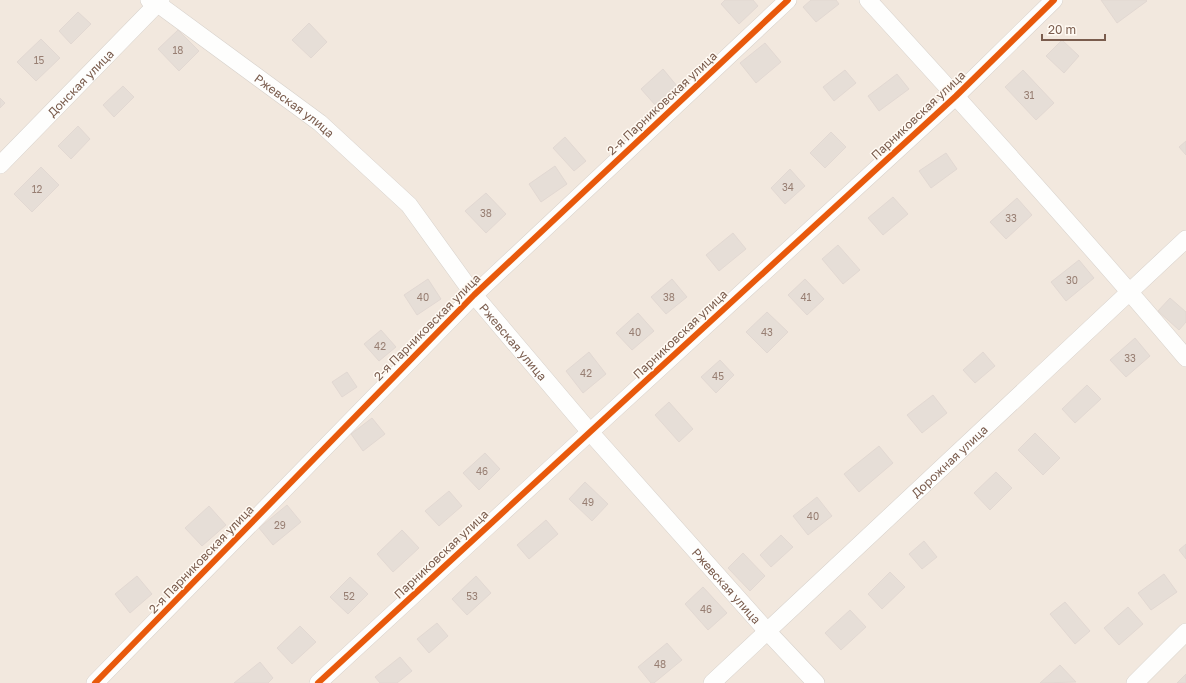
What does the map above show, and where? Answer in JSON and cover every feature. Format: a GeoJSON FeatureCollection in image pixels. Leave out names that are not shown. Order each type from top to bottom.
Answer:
{"type":"FeatureCollection","features":[{"type":"Feature","properties":{"kind":"street","name":"2-я Парниковская улица"},"geometry":{"type":"LineString","coordinates":[[95,683],[474,295],[788,0]]}},
{"type":"Feature","properties":{"kind":"street"},"geometry":{"type":"LineString","coordinates":[[868,0],[956,96],[1130,292],[1186,358]]}},
{"type":"Feature","properties":{"kind":"street","name":"Парниковская улица"},"geometry":{"type":"LineString","coordinates":[[318,683],[956,96],[1054,0]]}},
{"type":"Feature","properties":{"kind":"street","name":"Ржевская улица"},"geometry":{"type":"LineString","coordinates":[[156,1],[320,123],[409,205],[474,295],[590,432],[767,632],[816,683]]}},
{"type":"Feature","properties":{"kind":"street","name":"Донская улица"},"geometry":{"type":"LineString","coordinates":[[0,165],[156,1]]}},
{"type":"Feature","properties":{"kind":"street","name":"Дорожная улица"},"geometry":{"type":"LineString","coordinates":[[712,683],[1186,239]]}},
{"type":"Feature","properties":{"kind":"street"},"geometry":{"type":"LineString","coordinates":[[1135,683],[1186,632]]}},
{"type":"Feature","properties":{"kind":"shaded area"},"geometry":{"type":"Polygon","coordinates":[[[0,0],[1186,0],[1186,683],[0,683],[0,0]]]}},
{"type":"Feature","properties":{"kind":"building"},"geometry":{"type":"Polygon","coordinates":[[[725,0],[753,0],[758,6],[739,24],[721,4],[725,0]]]}},
{"type":"Feature","properties":{"kind":"building"},"geometry":{"type":"Polygon","coordinates":[[[811,0],[836,0],[839,4],[816,22],[803,7],[811,0]]]}},
{"type":"Feature","properties":{"kind":"building"},"geometry":{"type":"Polygon","coordinates":[[[1101,0],[1146,0],[1147,1],[1117,23],[1101,0]]]}},
{"type":"Feature","properties":{"kind":"building"},"geometry":{"type":"Polygon","coordinates":[[[78,12],[91,24],[71,44],[59,31],[78,12]]]}},
{"type":"Feature","properties":{"kind":"building"},"geometry":{"type":"Polygon","coordinates":[[[309,23],[327,42],[311,58],[292,40],[309,23]]]}},
{"type":"Feature","properties":{"kind":"building"},"geometry":{"type":"Polygon","coordinates":[[[178,30],[199,51],[179,71],[158,49],[178,30]]]}},
{"type":"Feature","properties":{"kind":"building"},"geometry":{"type":"Polygon","coordinates":[[[41,39],[60,58],[36,81],[17,62],[41,39]]]}},
{"type":"Feature","properties":{"kind":"building"},"geometry":{"type":"Polygon","coordinates":[[[1062,40],[1079,56],[1064,73],[1046,56],[1062,40]]]}},
{"type":"Feature","properties":{"kind":"building"},"geometry":{"type":"Polygon","coordinates":[[[765,43],[781,62],[756,83],[740,63],[765,43]]]}},
{"type":"Feature","properties":{"kind":"building"},"geometry":{"type":"Polygon","coordinates":[[[663,69],[677,86],[656,106],[641,89],[663,69]]]}},
{"type":"Feature","properties":{"kind":"building"},"geometry":{"type":"Polygon","coordinates":[[[845,70],[856,83],[834,101],[823,87],[845,70]]]}},
{"type":"Feature","properties":{"kind":"building"},"geometry":{"type":"Polygon","coordinates":[[[1023,70],[1054,103],[1036,120],[1005,87],[1023,70]]]}},
{"type":"Feature","properties":{"kind":"building"},"geometry":{"type":"Polygon","coordinates":[[[897,74],[909,89],[879,111],[868,96],[897,74]]]}},
{"type":"Feature","properties":{"kind":"building"},"geometry":{"type":"Polygon","coordinates":[[[123,86],[134,97],[114,117],[103,105],[123,86]]]}},
{"type":"Feature","properties":{"kind":"building"},"geometry":{"type":"Polygon","coordinates":[[[0,98],[5,103],[0,108],[0,98]]]}},
{"type":"Feature","properties":{"kind":"building"},"geometry":{"type":"Polygon","coordinates":[[[78,126],[90,139],[71,159],[58,146],[78,126]]]}},
{"type":"Feature","properties":{"kind":"building"},"geometry":{"type":"Polygon","coordinates":[[[831,132],[846,147],[825,168],[810,153],[831,132]]]}},
{"type":"Feature","properties":{"kind":"building"},"geometry":{"type":"Polygon","coordinates":[[[565,137],[586,161],[574,171],[553,148],[565,137]]]}},
{"type":"Feature","properties":{"kind":"building"},"geometry":{"type":"Polygon","coordinates":[[[1186,141],[1186,155],[1179,147],[1186,141]]]}},
{"type":"Feature","properties":{"kind":"building"},"geometry":{"type":"Polygon","coordinates":[[[946,153],[957,169],[931,188],[919,171],[946,153]]]}},
{"type":"Feature","properties":{"kind":"building"},"geometry":{"type":"Polygon","coordinates":[[[555,166],[567,184],[541,202],[529,184],[555,166]]]}},
{"type":"Feature","properties":{"kind":"building"},"geometry":{"type":"Polygon","coordinates":[[[41,167],[59,185],[32,212],[14,194],[41,167]]]}},
{"type":"Feature","properties":{"kind":"building"},"geometry":{"type":"Polygon","coordinates":[[[790,169],[805,186],[785,204],[771,188],[790,169]]]}},
{"type":"Feature","properties":{"kind":"building"},"geometry":{"type":"Polygon","coordinates":[[[486,193],[506,214],[486,233],[465,211],[486,193]]]}},
{"type":"Feature","properties":{"kind":"building"},"geometry":{"type":"Polygon","coordinates":[[[893,197],[908,214],[883,235],[868,218],[893,197]]]}},
{"type":"Feature","properties":{"kind":"building"},"geometry":{"type":"Polygon","coordinates":[[[1017,198],[1032,215],[1006,239],[990,222],[1017,198]]]}},
{"type":"Feature","properties":{"kind":"building"},"geometry":{"type":"Polygon","coordinates":[[[733,233],[746,249],[719,271],[706,255],[733,233]]]}},
{"type":"Feature","properties":{"kind":"building"},"geometry":{"type":"Polygon","coordinates":[[[838,245],[860,270],[843,284],[822,259],[838,245]]]}},
{"type":"Feature","properties":{"kind":"building"},"geometry":{"type":"Polygon","coordinates":[[[1079,260],[1094,278],[1066,301],[1051,282],[1079,260]]]}},
{"type":"Feature","properties":{"kind":"building"},"geometry":{"type":"Polygon","coordinates":[[[428,279],[441,299],[417,315],[404,295],[428,279]]]}},
{"type":"Feature","properties":{"kind":"building"},"geometry":{"type":"Polygon","coordinates":[[[672,279],[687,297],[666,314],[651,297],[672,279]]]}},
{"type":"Feature","properties":{"kind":"building"},"geometry":{"type":"Polygon","coordinates":[[[805,279],[824,299],[807,315],[788,295],[805,279]]]}},
{"type":"Feature","properties":{"kind":"building"},"geometry":{"type":"Polygon","coordinates":[[[1170,298],[1186,312],[1186,322],[1179,330],[1158,311],[1170,298]]]}},
{"type":"Feature","properties":{"kind":"building"},"geometry":{"type":"Polygon","coordinates":[[[767,312],[788,332],[767,353],[746,332],[767,312]]]}},
{"type":"Feature","properties":{"kind":"building"},"geometry":{"type":"Polygon","coordinates":[[[638,313],[654,331],[632,350],[616,333],[638,313]]]}},
{"type":"Feature","properties":{"kind":"building"},"geometry":{"type":"Polygon","coordinates":[[[381,330],[396,347],[379,361],[364,344],[381,330]]]}},
{"type":"Feature","properties":{"kind":"building"},"geometry":{"type":"Polygon","coordinates":[[[1135,338],[1150,356],[1126,377],[1110,360],[1135,338]]]}},
{"type":"Feature","properties":{"kind":"building"},"geometry":{"type":"Polygon","coordinates":[[[589,352],[606,374],[583,393],[566,371],[589,352]]]}},
{"type":"Feature","properties":{"kind":"building"},"geometry":{"type":"Polygon","coordinates":[[[983,352],[995,366],[975,383],[963,370],[983,352]]]}},
{"type":"Feature","properties":{"kind":"building"},"geometry":{"type":"Polygon","coordinates":[[[720,360],[734,375],[716,393],[701,377],[720,360]]]}},
{"type":"Feature","properties":{"kind":"building"},"geometry":{"type":"Polygon","coordinates":[[[347,372],[357,387],[342,397],[332,382],[347,372]]]}},
{"type":"Feature","properties":{"kind":"building"},"geometry":{"type":"Polygon","coordinates":[[[1087,385],[1101,399],[1075,423],[1062,409],[1087,385]]]}},
{"type":"Feature","properties":{"kind":"building"},"geometry":{"type":"Polygon","coordinates":[[[933,395],[947,413],[922,433],[907,415],[933,395]]]}},
{"type":"Feature","properties":{"kind":"building"},"geometry":{"type":"Polygon","coordinates":[[[669,402],[693,429],[679,442],[655,415],[669,402]]]}},
{"type":"Feature","properties":{"kind":"building"},"geometry":{"type":"Polygon","coordinates":[[[372,418],[385,434],[363,451],[351,434],[372,418]]]}},
{"type":"Feature","properties":{"kind":"building"},"geometry":{"type":"Polygon","coordinates":[[[1035,433],[1060,458],[1043,475],[1018,450],[1035,433]]]}},
{"type":"Feature","properties":{"kind":"building"},"geometry":{"type":"Polygon","coordinates":[[[879,446],[893,463],[859,492],[844,474],[879,446]]]}},
{"type":"Feature","properties":{"kind":"building"},"geometry":{"type":"Polygon","coordinates":[[[485,453],[500,469],[479,490],[463,473],[485,453]]]}},
{"type":"Feature","properties":{"kind":"building"},"geometry":{"type":"Polygon","coordinates":[[[996,472],[1012,488],[990,510],[974,493],[996,472]]]}},
{"type":"Feature","properties":{"kind":"building"},"geometry":{"type":"Polygon","coordinates":[[[585,482],[608,504],[592,521],[569,499],[585,482]]]}},
{"type":"Feature","properties":{"kind":"building"},"geometry":{"type":"Polygon","coordinates":[[[449,491],[462,506],[439,526],[425,511],[449,491]]]}},
{"type":"Feature","properties":{"kind":"building"},"geometry":{"type":"Polygon","coordinates":[[[817,497],[832,516],[808,535],[793,516],[817,497]]]}},
{"type":"Feature","properties":{"kind":"building"},"geometry":{"type":"Polygon","coordinates":[[[287,505],[301,522],[273,545],[259,528],[287,505]]]}},
{"type":"Feature","properties":{"kind":"building"},"geometry":{"type":"Polygon","coordinates":[[[209,506],[226,525],[202,546],[185,528],[209,506]]]}},
{"type":"Feature","properties":{"kind":"building"},"geometry":{"type":"Polygon","coordinates":[[[546,520],[558,534],[529,559],[517,545],[546,520]]]}},
{"type":"Feature","properties":{"kind":"building"},"geometry":{"type":"Polygon","coordinates":[[[402,530],[419,548],[393,572],[377,554],[402,530]]]}},
{"type":"Feature","properties":{"kind":"building"},"geometry":{"type":"Polygon","coordinates":[[[781,535],[793,547],[771,567],[760,555],[781,535]]]}},
{"type":"Feature","properties":{"kind":"building"},"geometry":{"type":"Polygon","coordinates":[[[924,541],[937,557],[922,569],[909,554],[924,541]]]}},
{"type":"Feature","properties":{"kind":"building"},"geometry":{"type":"Polygon","coordinates":[[[1186,544],[1186,559],[1179,550],[1186,544]]]}},
{"type":"Feature","properties":{"kind":"building"},"geometry":{"type":"Polygon","coordinates":[[[743,553],[765,576],[750,591],[728,568],[743,553]]]}},
{"type":"Feature","properties":{"kind":"building"},"geometry":{"type":"Polygon","coordinates":[[[890,572],[905,587],[882,609],[868,594],[890,572]]]}},
{"type":"Feature","properties":{"kind":"building"},"geometry":{"type":"Polygon","coordinates":[[[1164,574],[1177,592],[1151,610],[1138,593],[1164,574]]]}},
{"type":"Feature","properties":{"kind":"building"},"geometry":{"type":"Polygon","coordinates":[[[137,576],[152,594],[130,613],[115,594],[137,576]]]}},
{"type":"Feature","properties":{"kind":"building"},"geometry":{"type":"Polygon","coordinates":[[[476,576],[491,593],[467,615],[452,599],[476,576]]]}},
{"type":"Feature","properties":{"kind":"building"},"geometry":{"type":"Polygon","coordinates":[[[350,577],[368,594],[348,614],[330,597],[350,577]]]}},
{"type":"Feature","properties":{"kind":"building"},"geometry":{"type":"Polygon","coordinates":[[[703,587],[727,613],[708,630],[685,604],[703,587]]]}},
{"type":"Feature","properties":{"kind":"building"},"geometry":{"type":"Polygon","coordinates":[[[1065,602],[1090,631],[1075,644],[1050,614],[1065,602]]]}},
{"type":"Feature","properties":{"kind":"building"},"geometry":{"type":"Polygon","coordinates":[[[1128,607],[1143,624],[1119,645],[1104,628],[1128,607]]]}},
{"type":"Feature","properties":{"kind":"building"},"geometry":{"type":"Polygon","coordinates":[[[850,610],[866,627],[841,650],[825,633],[850,610]]]}},
{"type":"Feature","properties":{"kind":"building"},"geometry":{"type":"Polygon","coordinates":[[[437,623],[448,636],[429,653],[417,639],[437,623]]]}},
{"type":"Feature","properties":{"kind":"building"},"geometry":{"type":"Polygon","coordinates":[[[300,626],[316,642],[292,664],[277,648],[300,626]]]}},
{"type":"Feature","properties":{"kind":"building"},"geometry":{"type":"Polygon","coordinates":[[[667,643],[682,660],[654,683],[651,683],[638,667],[667,643]]]}},
{"type":"Feature","properties":{"kind":"building"},"geometry":{"type":"Polygon","coordinates":[[[400,657],[412,671],[397,683],[380,683],[375,677],[400,657]]]}},
{"type":"Feature","properties":{"kind":"building"},"geometry":{"type":"Polygon","coordinates":[[[260,662],[273,678],[268,683],[234,683],[260,662]]]}},
{"type":"Feature","properties":{"kind":"building"},"geometry":{"type":"Polygon","coordinates":[[[1060,665],[1076,682],[1040,683],[1060,665]]]}},
{"type":"Feature","properties":{"kind":"building"},"geometry":{"type":"Polygon","coordinates":[[[1186,674],[1186,683],[1177,683],[1186,674]]]}},
{"type":"Feature","properties":{"kind":"cycle path"},"geometry":{"type":"LineString","coordinates":[[95,683],[474,295],[788,0]]}},
{"type":"Feature","properties":{"kind":"cycle path"},"geometry":{"type":"LineString","coordinates":[[318,683],[956,96],[1054,0]]}}]}
